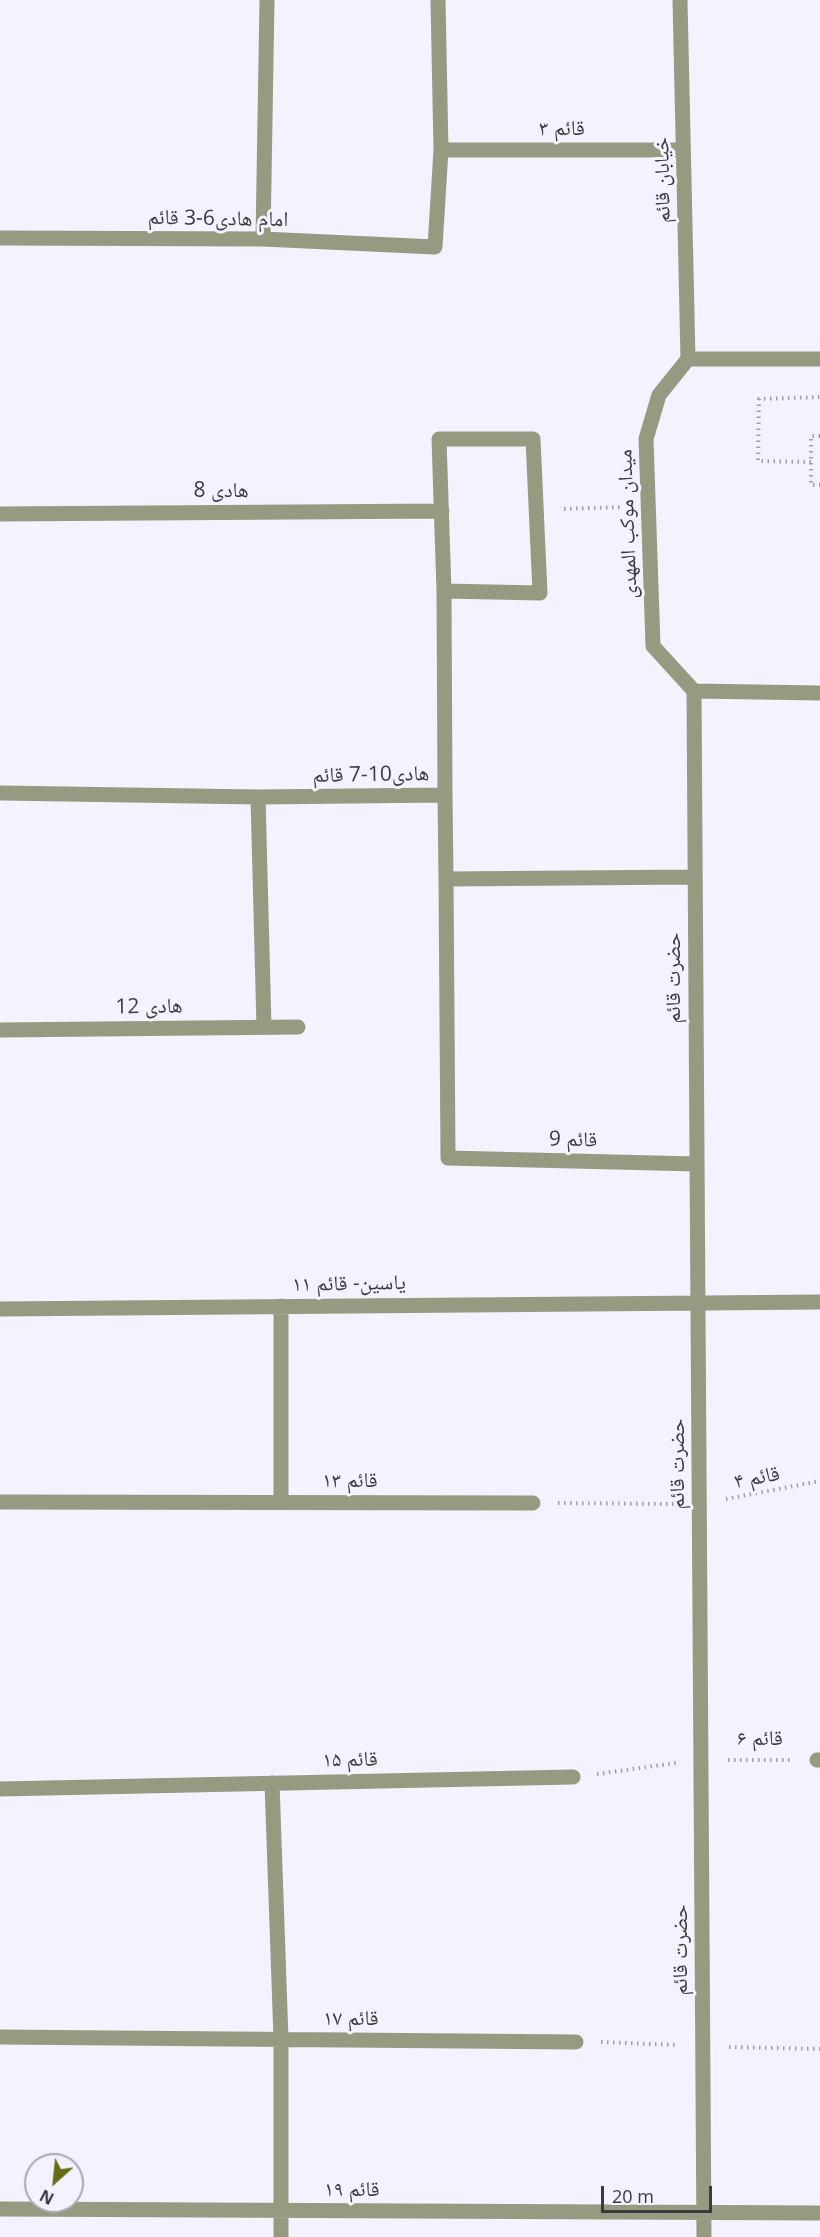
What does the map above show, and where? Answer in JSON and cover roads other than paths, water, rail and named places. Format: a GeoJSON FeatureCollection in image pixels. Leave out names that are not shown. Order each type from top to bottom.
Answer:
{"type":"FeatureCollection","features":[{"type":"Feature","properties":{"kind":"street"},"geometry":{"type":"LineString","coordinates":[[263,239],[267,0]]}},
{"type":"Feature","properties":{"kind":"street"},"geometry":{"type":"LineString","coordinates":[[438,0],[441,150]]}},
{"type":"Feature","properties":{"kind":"street","name":"خیابان قائم"},"geometry":{"type":"LineString","coordinates":[[680,0],[688,358]]}},
{"type":"Feature","properties":{"kind":"street","name":"امام هادی6-3 قائم"},"geometry":{"type":"LineString","coordinates":[[0,238],[263,239],[435,247],[441,150]]}},
{"type":"Feature","properties":{"kind":"street","name":"قائم ۳"},"geometry":{"type":"LineString","coordinates":[[441,150],[683,150]]}},
{"type":"Feature","properties":{"kind":"street"},"geometry":{"type":"LineString","coordinates":[[688,358],[820,359]]}},
{"type":"Feature","properties":{"kind":"street","name":"میدان موکب المهدی"},"geometry":{"type":"LineString","coordinates":[[688,358],[659,395],[646,439],[654,646],[694,691]]}},
{"type":"Feature","properties":{"kind":"street"},"geometry":{"type":"LineString","coordinates":[[444,591],[540,593],[533,438],[439,440],[444,591],[445,795]]}},
{"type":"Feature","properties":{"kind":"street","name":"هادی 8"},"geometry":{"type":"LineString","coordinates":[[0,514],[442,511]]}},
{"type":"Feature","properties":{"kind":"street"},"geometry":{"type":"LineString","coordinates":[[694,691],[820,693]]}},
{"type":"Feature","properties":{"kind":"street","name":"حضرت قائم"},"geometry":{"type":"LineString","coordinates":[[694,691],[704,2237]]}},
{"type":"Feature","properties":{"kind":"street","name":"هادی10-7 قائم"},"geometry":{"type":"LineString","coordinates":[[0,793],[258,797],[445,795],[448,1158]]}},
{"type":"Feature","properties":{"kind":"street"},"geometry":{"type":"LineString","coordinates":[[258,797],[264,1027]]}},
{"type":"Feature","properties":{"kind":"street"},"geometry":{"type":"LineString","coordinates":[[446,879],[695,877]]}},
{"type":"Feature","properties":{"kind":"street","name":"12 هادی"},"geometry":{"type":"LineString","coordinates":[[0,1030],[298,1027]]}},
{"type":"Feature","properties":{"kind":"street","name":"قائم 9"},"geometry":{"type":"LineString","coordinates":[[448,1158],[697,1164]]}},
{"type":"Feature","properties":{"kind":"street","name":"یاسین- قائم ۱۱"},"geometry":{"type":"LineString","coordinates":[[0,1309],[820,1302]]}},
{"type":"Feature","properties":{"kind":"street"},"geometry":{"type":"LineString","coordinates":[[281,1306],[281,1502]]}},
{"type":"Feature","properties":{"kind":"street","name":"قائم ۱۳"},"geometry":{"type":"LineString","coordinates":[[0,1502],[533,1503]]}},
{"type":"Feature","properties":{"kind":"street","name":"قائم ۱۵"},"geometry":{"type":"LineString","coordinates":[[0,1789],[573,1777]]}},
{"type":"Feature","properties":{"kind":"street"},"geometry":{"type":"LineString","coordinates":[[272,1783],[281,2039],[281,2237]]}},
{"type":"Feature","properties":{"kind":"street","name":"قائم ۱۷"},"geometry":{"type":"LineString","coordinates":[[0,2037],[576,2042]]}},
{"type":"Feature","properties":{"kind":"street","name":"قائم ۱۹"},"geometry":{"type":"LineString","coordinates":[[0,2209],[820,2213]]}}]}
